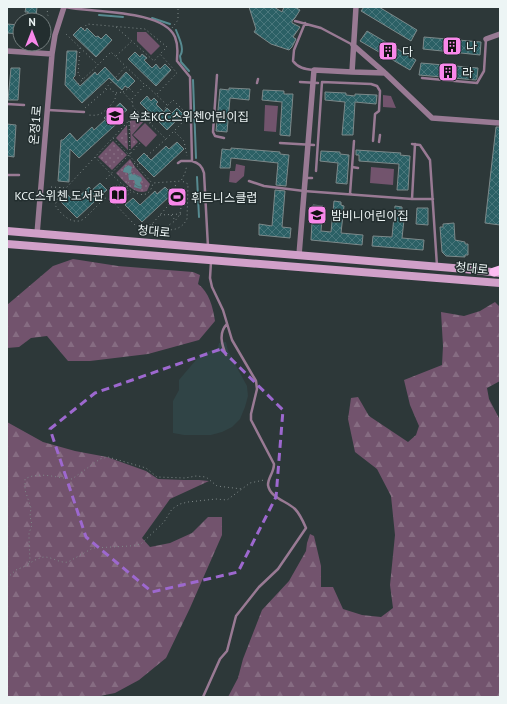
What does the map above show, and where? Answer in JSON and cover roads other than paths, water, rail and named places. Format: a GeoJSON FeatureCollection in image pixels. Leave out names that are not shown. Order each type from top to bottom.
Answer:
{"type":"FeatureCollection","features":[{"type":"Feature","properties":{"kind":"street","name":"온정1로"},"geometry":{"type":"LineString","coordinates":[[36,246],[52,54],[57,29],[64,7]]}},
{"type":"Feature","properties":{"kind":"street"},"geometry":{"type":"LineString","coordinates":[[352,72],[356,7]]}},
{"type":"Feature","properties":{"kind":"street"},"geometry":{"type":"LineString","coordinates":[[486,39],[500,34]]}},
{"type":"Feature","properties":{"kind":"street"},"geometry":{"type":"LineString","coordinates":[[353,45],[432,118],[500,122]]}},
{"type":"Feature","properties":{"kind":"street"},"geometry":{"type":"LineString","coordinates":[[7,52],[52,54]]}},
{"type":"Feature","properties":{"kind":"street"},"geometry":{"type":"LineString","coordinates":[[298,267],[308,144],[315,83],[314,70],[385,73]]}},
{"type":"Feature","properties":{"kind":"street","name":"청대로"},"geometry":{"type":"LineString","coordinates":[[7,231],[498,272]]}},
{"type":"Feature","properties":{"kind":"street","name":"청대로"},"geometry":{"type":"LineString","coordinates":[[9,244],[500,283]]}},
{"type":"Feature","properties":{"kind":"street"},"geometry":{"type":"LineString","coordinates":[[437,266],[437,278]]}},
{"type":"Feature","properties":{"kind":"lane"},"geometry":{"type":"LineString","coordinates":[[64,7],[136,15],[156,22],[170,30],[175,36],[178,48],[177,61],[190,77],[192,161]]}},
{"type":"Feature","properties":{"kind":"lane"},"geometry":{"type":"LineString","coordinates":[[295,21],[321,28],[353,45]]}},
{"type":"Feature","properties":{"kind":"lane"},"geometry":{"type":"LineString","coordinates":[[305,23],[294,50],[293,62],[296,65],[306,69],[314,70]]}},
{"type":"Feature","properties":{"kind":"lane"},"geometry":{"type":"LineString","coordinates":[[422,78],[477,83],[484,71],[486,39]]}},
{"type":"Feature","properties":{"kind":"lane"},"geometry":{"type":"LineString","coordinates":[[217,75],[213,134],[217,137],[224,138]]}},
{"type":"Feature","properties":{"kind":"lane"},"geometry":{"type":"LineString","coordinates":[[257,83],[258,79]]}},
{"type":"Feature","properties":{"kind":"lane"},"geometry":{"type":"LineString","coordinates":[[300,82],[315,83]]}},
{"type":"Feature","properties":{"kind":"lane"},"geometry":{"type":"LineString","coordinates":[[316,171],[322,82],[371,84],[377,86],[380,91],[379,111],[375,114],[373,141]]}},
{"type":"Feature","properties":{"kind":"lane"},"geometry":{"type":"LineString","coordinates":[[7,104],[24,105]]}},
{"type":"Feature","properties":{"kind":"lane"},"geometry":{"type":"LineString","coordinates":[[48,110],[85,113]]}},
{"type":"Feature","properties":{"kind":"lane"},"geometry":{"type":"LineString","coordinates":[[379,142],[380,135]]}},
{"type":"Feature","properties":{"kind":"lane"},"geometry":{"type":"LineString","coordinates":[[350,194],[354,141]]}},
{"type":"Feature","properties":{"kind":"lane"},"geometry":{"type":"LineString","coordinates":[[280,143],[314,145]]}},
{"type":"Feature","properties":{"kind":"lane"},"geometry":{"type":"LineString","coordinates":[[412,144],[420,145],[430,160],[437,266]]}},
{"type":"Feature","properties":{"kind":"lane"},"geometry":{"type":"LineString","coordinates":[[412,199],[416,144]]}},
{"type":"Feature","properties":{"kind":"lane"},"geometry":{"type":"LineString","coordinates":[[178,163],[192,161],[202,166],[204,173],[208,247]]}},
{"type":"Feature","properties":{"kind":"lane"},"geometry":{"type":"LineString","coordinates":[[352,167],[358,168]]}},
{"type":"Feature","properties":{"kind":"lane"},"geometry":{"type":"LineString","coordinates":[[7,175],[19,176]]}},
{"type":"Feature","properties":{"kind":"lane"},"geometry":{"type":"LineString","coordinates":[[305,178],[312,178]]}},
{"type":"Feature","properties":{"kind":"lane"},"geometry":{"type":"LineString","coordinates":[[249,181],[264,186],[304,191],[412,199],[433,199]]}},
{"type":"Feature","properties":{"kind":"lane"},"geometry":{"type":"LineString","coordinates":[[203,697],[220,659],[226,651],[236,616],[259,587],[278,569],[306,528],[297,510],[270,492],[269,479],[274,470],[274,464],[251,420],[251,414],[258,389],[256,381],[232,340],[223,310],[212,287],[210,278],[211,260]]}},
{"type":"Feature","properties":{"kind":"lane"},"geometry":{"type":"LineString","coordinates":[[226,355],[221,334],[227,324]]}},
{"type":"Feature","properties":{"kind":"water"},"geometry":{"type":"Polygon","coordinates":[[[128,165],[132,167],[131,172],[133,175],[135,174],[141,177],[141,189],[134,187],[134,180],[129,180],[128,173],[123,172],[124,168],[128,165]]]}},
{"type":"Feature","properties":{"kind":"waterway"},"geometry":{"type":"LineString","coordinates":[[99,15],[123,17]]}},
{"type":"Feature","properties":{"kind":"waterway"},"geometry":{"type":"LineString","coordinates":[[152,18],[170,24]]}},
{"type":"Feature","properties":{"kind":"waterway"},"geometry":{"type":"LineString","coordinates":[[176,30],[182,47],[180,56],[181,62],[189,71]]}},
{"type":"Feature","properties":{"kind":"waterway"},"geometry":{"type":"LineString","coordinates":[[193,80],[196,158]]}},
{"type":"Feature","properties":{"kind":"waterway"},"geometry":{"type":"LineString","coordinates":[[197,177],[199,217]]}},
{"type":"Feature","properties":{"kind":"place","name":"나"},"geometry":{"type":"Point","coordinates":[452,46]}},
{"type":"Feature","properties":{"kind":"place","name":"다"},"geometry":{"type":"Point","coordinates":[388,51]}},
{"type":"Feature","properties":{"kind":"place","name":"라"},"geometry":{"type":"Point","coordinates":[448,72]}},
{"type":"Feature","properties":{"kind":"place","name":"속초KCC스위첸어린이집"},"geometry":{"type":"Point","coordinates":[115,116]}},
{"type":"Feature","properties":{"kind":"place","name":"KCC스위첸 도서관"},"geometry":{"type":"Point","coordinates":[118,195]}},
{"type":"Feature","properties":{"kind":"place","name":"휘트니스클럽"},"geometry":{"type":"Point","coordinates":[177,197]}},
{"type":"Feature","properties":{"kind":"place","name":"밤비니어린이집"},"geometry":{"type":"Point","coordinates":[317,215]}}]}
